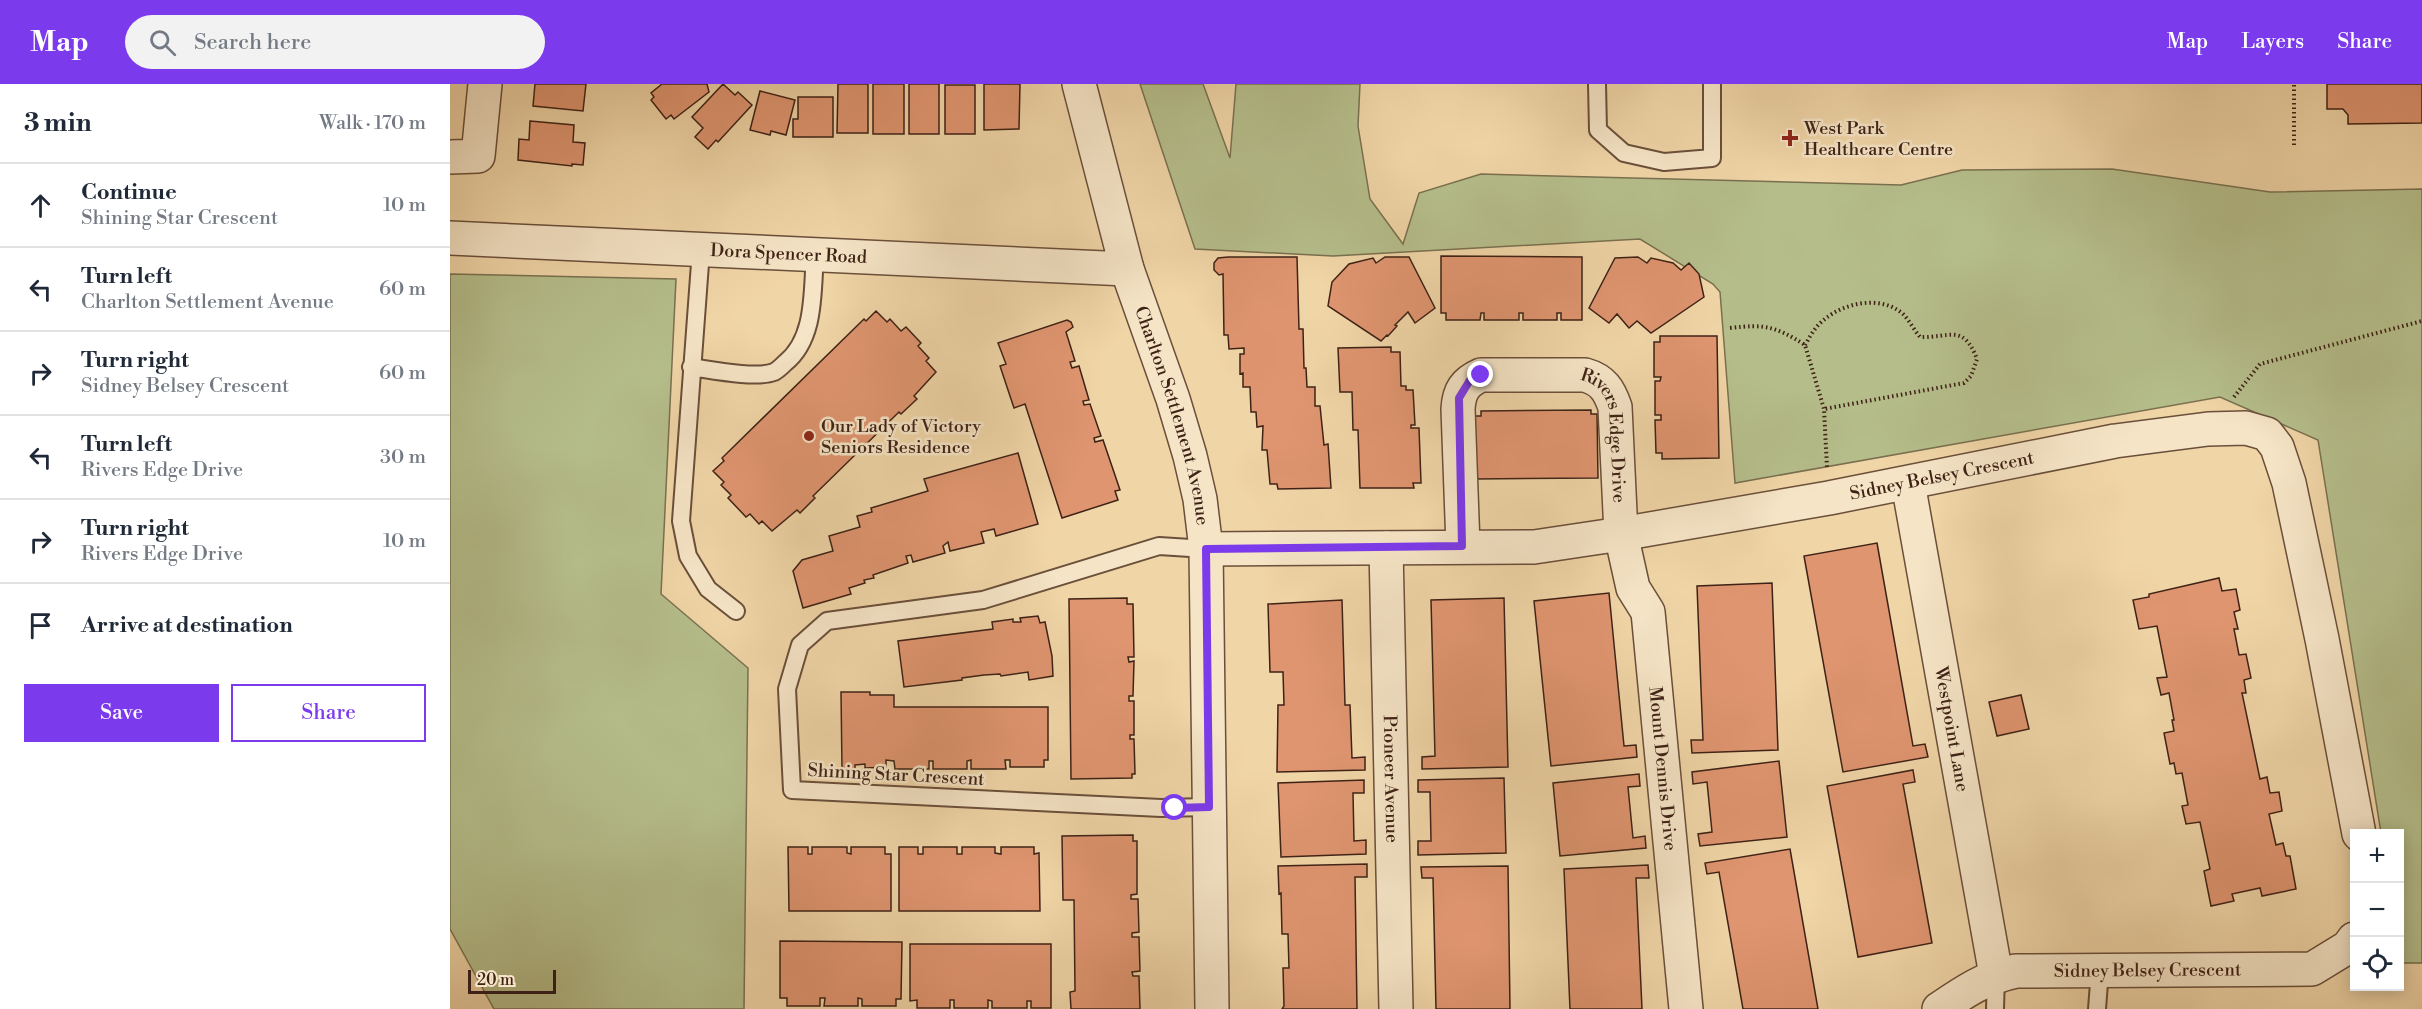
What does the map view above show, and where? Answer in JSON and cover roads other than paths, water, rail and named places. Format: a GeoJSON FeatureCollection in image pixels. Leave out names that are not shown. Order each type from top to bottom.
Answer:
{"type":"FeatureCollection","features":[{"type":"Feature","properties":{"kind":"street"},"geometry":{"type":"LineString","coordinates":[[464,156],[485,84]]}},
{"type":"Feature","properties":{"kind":"street","name":"Charlton Settlement Avenue"},"geometry":{"type":"LineString","coordinates":[[1078,84],[1127,269],[1173,399],[1200,499],[1206,549],[1212,1009]]}},
{"type":"Feature","properties":{"kind":"street","name":"Dora Spencer Road"},"geometry":{"type":"LineString","coordinates":[[450,238],[1127,269]]}},
{"type":"Feature","properties":{"kind":"street","name":"Rivers Edge Drive"},"geometry":{"type":"LineString","coordinates":[[1462,546],[1459,398],[1470,380],[1481,375],[1585,375],[1597,378],[1610,390],[1615,407],[1621,534]]}},
{"type":"Feature","properties":{"kind":"street","name":"Sidney Belsey Crescent"},"geometry":{"type":"LineString","coordinates":[[1206,549],[1534,547],[1829,498],[2115,441],[2208,429],[2246,428],[2267,434],[2277,447],[2289,483],[2320,628],[2358,829]]}},
{"type":"Feature","properties":{"kind":"street","name":"Westpoint Lane"},"geometry":{"type":"LineString","coordinates":[[1908,483],[1996,975]]}},
{"type":"Feature","properties":{"kind":"street","name":"Mount Dennis Drive"},"geometry":{"type":"LineString","coordinates":[[1621,534],[1633,588],[1648,612],[1686,1009]]}},
{"type":"Feature","properties":{"kind":"street","name":"Pioneer Avenue"},"geometry":{"type":"LineString","coordinates":[[1386,548],[1396,1009]]}},
{"type":"Feature","properties":{"kind":"street","name":"Sidney Belsey Crescent"},"geometry":{"type":"LineString","coordinates":[[1952,1005],[1970,987],[1996,975],[2016,971],[2312,969],[2350,945]]}},
{"type":"Feature","properties":{"kind":"lane"},"geometry":{"type":"LineString","coordinates":[[1597,84],[1598,130],[1624,153],[1664,162],[1712,158],[1712,84]]}},
{"type":"Feature","properties":{"kind":"lane"},"geometry":{"type":"LineString","coordinates":[[701,250],[681,521],[688,556],[708,589],[736,610]]}},
{"type":"Feature","properties":{"kind":"lane"},"geometry":{"type":"LineString","coordinates":[[691,368],[758,374],[775,372],[792,358],[802,343],[810,321],[814,255]]}},
{"type":"Feature","properties":{"kind":"lane","name":"Shining Star Crescent"},"geometry":{"type":"LineString","coordinates":[[1206,549],[1159,546],[983,600],[827,621],[800,645],[787,688],[792,790],[1161,808],[1209,807]]}},
{"type":"Feature","properties":{"kind":"lane"},"geometry":{"type":"LineString","coordinates":[[2097,1009],[2100,970]]}},
{"type":"Feature","properties":{"kind":"lane"},"geometry":{"type":"LineString","coordinates":[[1995,1009],[1996,975]]}},
{"type":"Feature","properties":{"kind":"place","name":"West Park Healthcare Centre"},"geometry":{"type":"Point","coordinates":[1790,138]}},
{"type":"Feature","properties":{"kind":"place","name":"Our Lady of Victory Seniors Residence"},"geometry":{"type":"Point","coordinates":[809,436]}}]}
